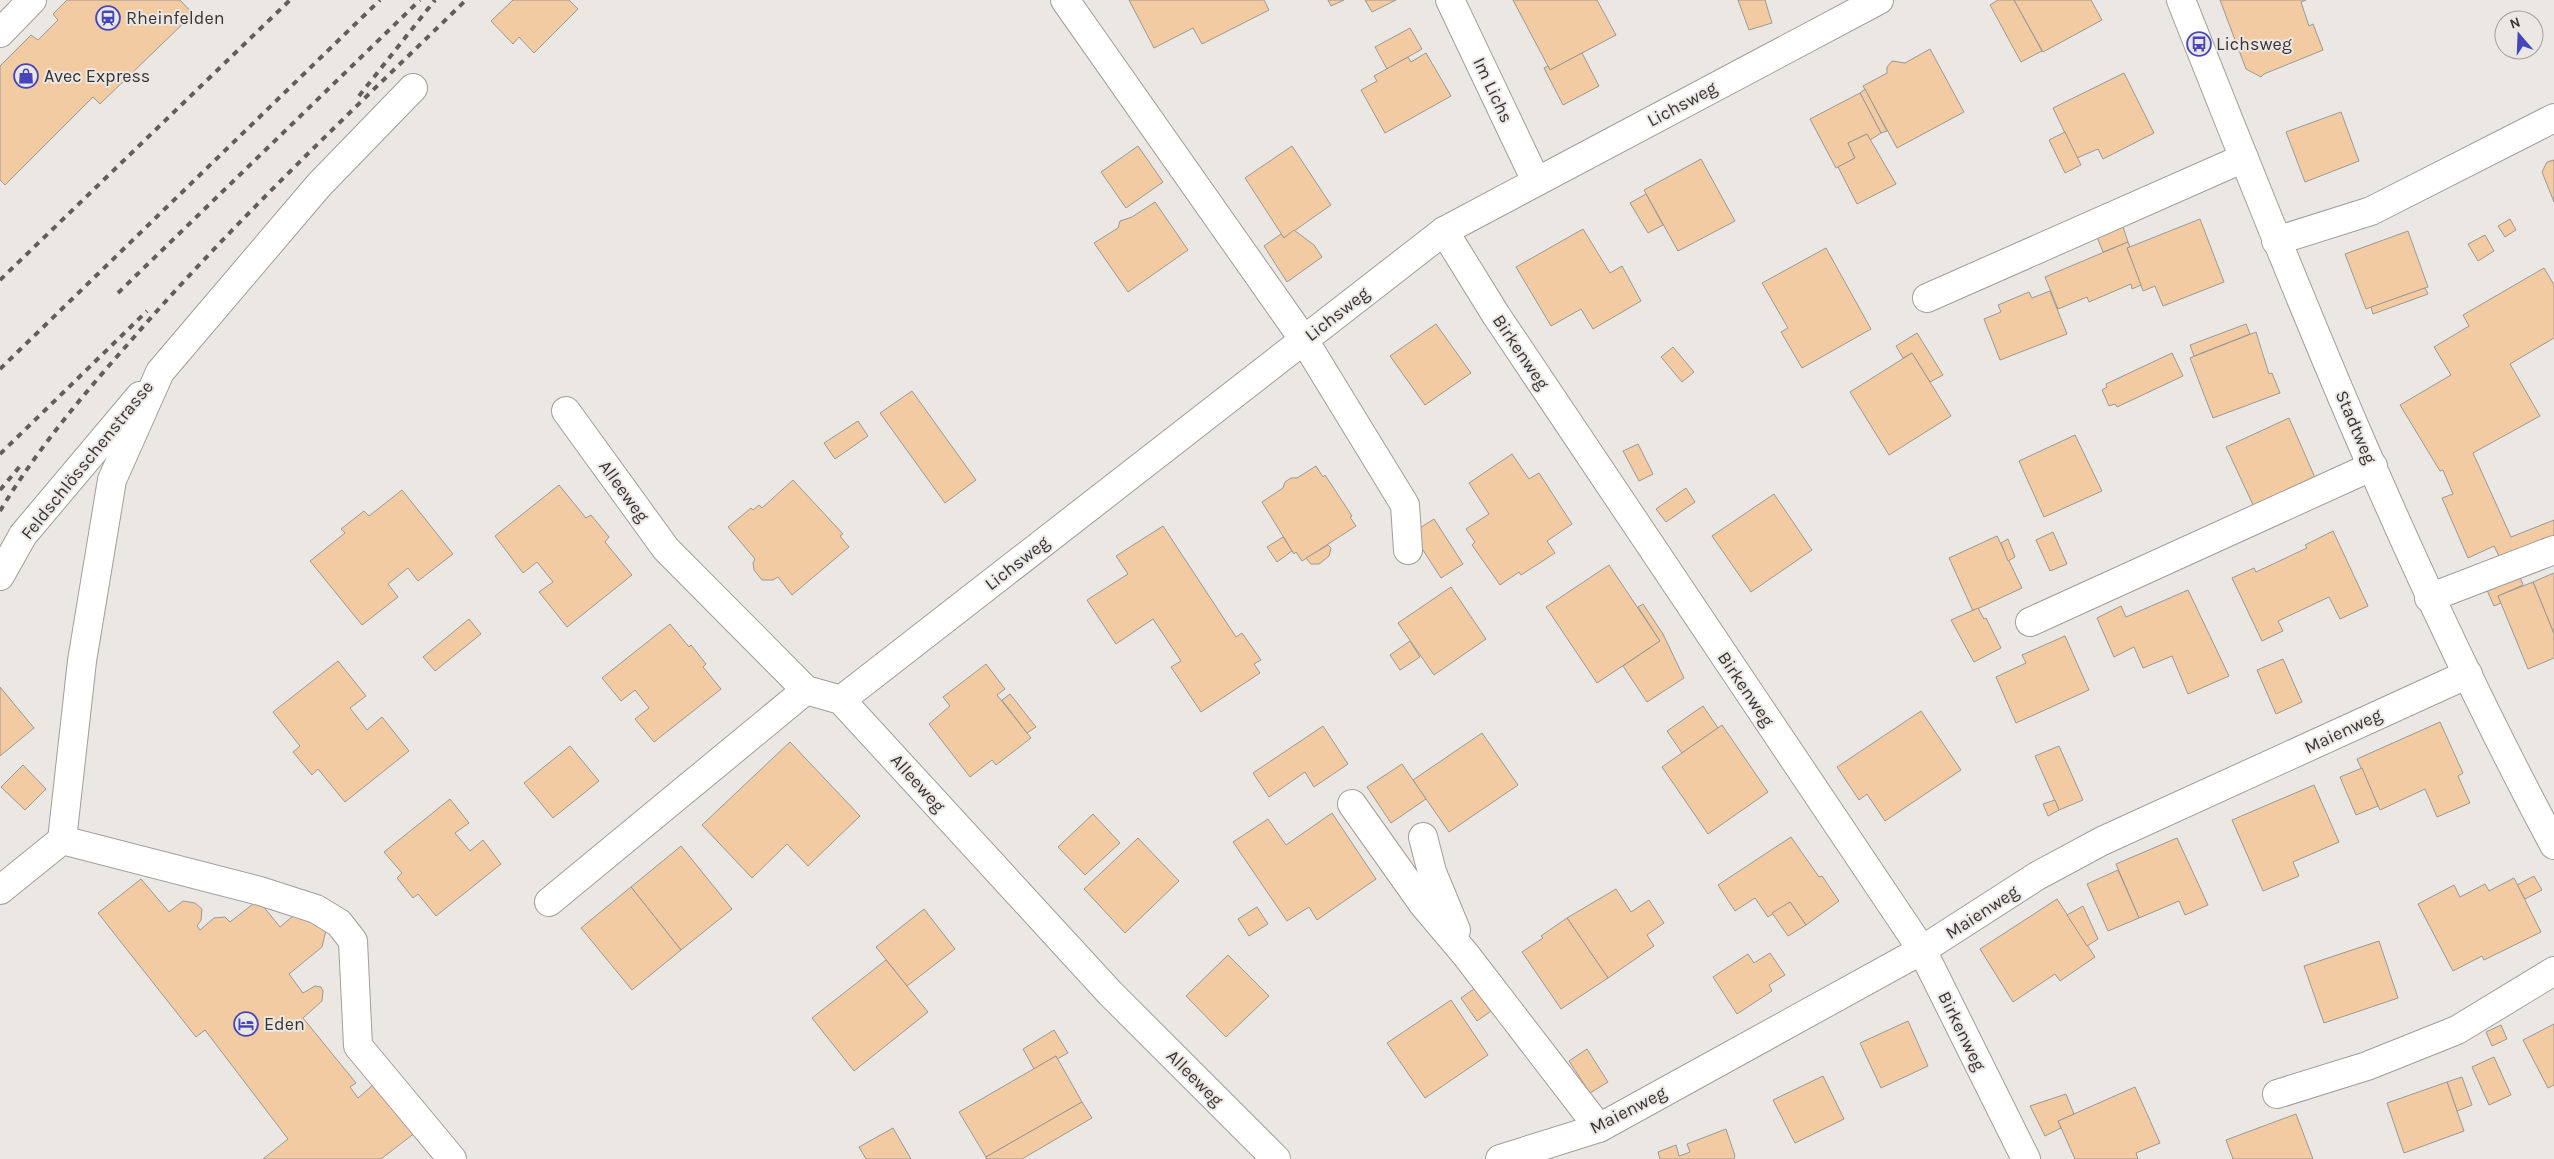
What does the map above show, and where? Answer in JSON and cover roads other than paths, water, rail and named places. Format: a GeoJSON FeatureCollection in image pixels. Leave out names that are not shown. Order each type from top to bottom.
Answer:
{"type":"FeatureCollection","features":[{"type":"Feature","properties":{"kind":"street"},"geometry":{"type":"LineString","coordinates":[[0,32],[32,0]]}},
{"type":"Feature","properties":{"kind":"street"},"geometry":{"type":"LineString","coordinates":[[1065,0],[1304,340],[1405,505],[1408,550]]}},
{"type":"Feature","properties":{"kind":"street","name":"Im Lichs"},"geometry":{"type":"LineString","coordinates":[[1450,0],[1536,181]]}},
{"type":"Feature","properties":{"kind":"street","name":"Lichsweg"},"geometry":{"type":"LineString","coordinates":[[841,700],[1444,231],[1879,0]]}},
{"type":"Feature","properties":{"kind":"street","name":"Stadtweg"},"geometry":{"type":"LineString","coordinates":[[2181,0],[2276,241],[2430,598],[2553,840]]}},
{"type":"Feature","properties":{"kind":"street","name":"Feldschlösschenstrasse"},"geometry":{"type":"LineString","coordinates":[[0,576],[23,535],[160,372],[319,185],[413,88]]}},
{"type":"Feature","properties":{"kind":"street"},"geometry":{"type":"LineString","coordinates":[[2276,241],[2371,211],[2554,118]]}},
{"type":"Feature","properties":{"kind":"street"},"geometry":{"type":"LineString","coordinates":[[1928,298],[2244,158]]}},
{"type":"Feature","properties":{"kind":"street","name":"Birkenweg"},"geometry":{"type":"LineString","coordinates":[[1444,231],[1496,315],[1922,950],[2026,1159]]}},
{"type":"Feature","properties":{"kind":"street"},"geometry":{"type":"LineString","coordinates":[[0,890],[62,840],[82,661],[112,480],[160,372]]}},
{"type":"Feature","properties":{"kind":"street","name":"Alleeweg"},"geometry":{"type":"LineString","coordinates":[[566,411],[666,549],[806,690],[841,700],[1110,993],[1276,1159]]}},
{"type":"Feature","properties":{"kind":"street"},"geometry":{"type":"LineString","coordinates":[[2030,622],[2373,466]]}},
{"type":"Feature","properties":{"kind":"street"},"geometry":{"type":"LineString","coordinates":[[2430,598],[2554,550]]}},
{"type":"Feature","properties":{"kind":"street","name":"Maienweg"},"geometry":{"type":"LineString","coordinates":[[1500,1159],[1599,1128],[1922,950],[2038,876],[2102,841],[2468,674]]}},
{"type":"Feature","properties":{"kind":"street"},"geometry":{"type":"LineString","coordinates":[[549,902],[806,690]]}},
{"type":"Feature","properties":{"kind":"street"},"geometry":{"type":"LineString","coordinates":[[1352,804],[1423,904],[1466,955],[1599,1128]]}},
{"type":"Feature","properties":{"kind":"street"},"geometry":{"type":"LineString","coordinates":[[1422,837],[1432,872],[1466,955]]}},
{"type":"Feature","properties":{"kind":"street"},"geometry":{"type":"LineString","coordinates":[[62,840],[260,891],[316,909],[339,923],[353,941],[358,1046],[452,1159]]}},
{"type":"Feature","properties":{"kind":"street"},"geometry":{"type":"LineString","coordinates":[[2278,1094],[2367,1066],[2457,1030],[2554,971]]}},
{"type":"Feature","properties":{"kind":"railway"},"geometry":{"type":"LineString","coordinates":[[0,280],[290,0]]}},
{"type":"Feature","properties":{"kind":"railway"},"geometry":{"type":"LineString","coordinates":[[0,369],[380,0]]}},
{"type":"Feature","properties":{"kind":"railway"},"geometry":{"type":"LineString","coordinates":[[118,293],[420,0]]}},
{"type":"Feature","properties":{"kind":"railway"},"geometry":{"type":"LineString","coordinates":[[359,96],[435,0]]}},
{"type":"Feature","properties":{"kind":"railway"},"geometry":{"type":"LineString","coordinates":[[0,511],[60,424],[168,299],[293,168],[466,0]]}},
{"type":"Feature","properties":{"kind":"railway"},"geometry":{"type":"LineString","coordinates":[[0,454],[147,311]]}},
{"type":"Feature","properties":{"kind":"railway"},"geometry":{"type":"LineString","coordinates":[[0,490],[21,465]]}},
{"type":"Feature","properties":{"kind":"place","name":"Rheinfelden"},"geometry":{"type":"Point","coordinates":[108,18]}},
{"type":"Feature","properties":{"kind":"place","name":"Lichsweg"},"geometry":{"type":"Point","coordinates":[2199,44]}},
{"type":"Feature","properties":{"kind":"place","name":"Avec Express"},"geometry":{"type":"Point","coordinates":[26,76]}},
{"type":"Feature","properties":{"kind":"place","name":"Eden"},"geometry":{"type":"Point","coordinates":[246,1024]}}]}
